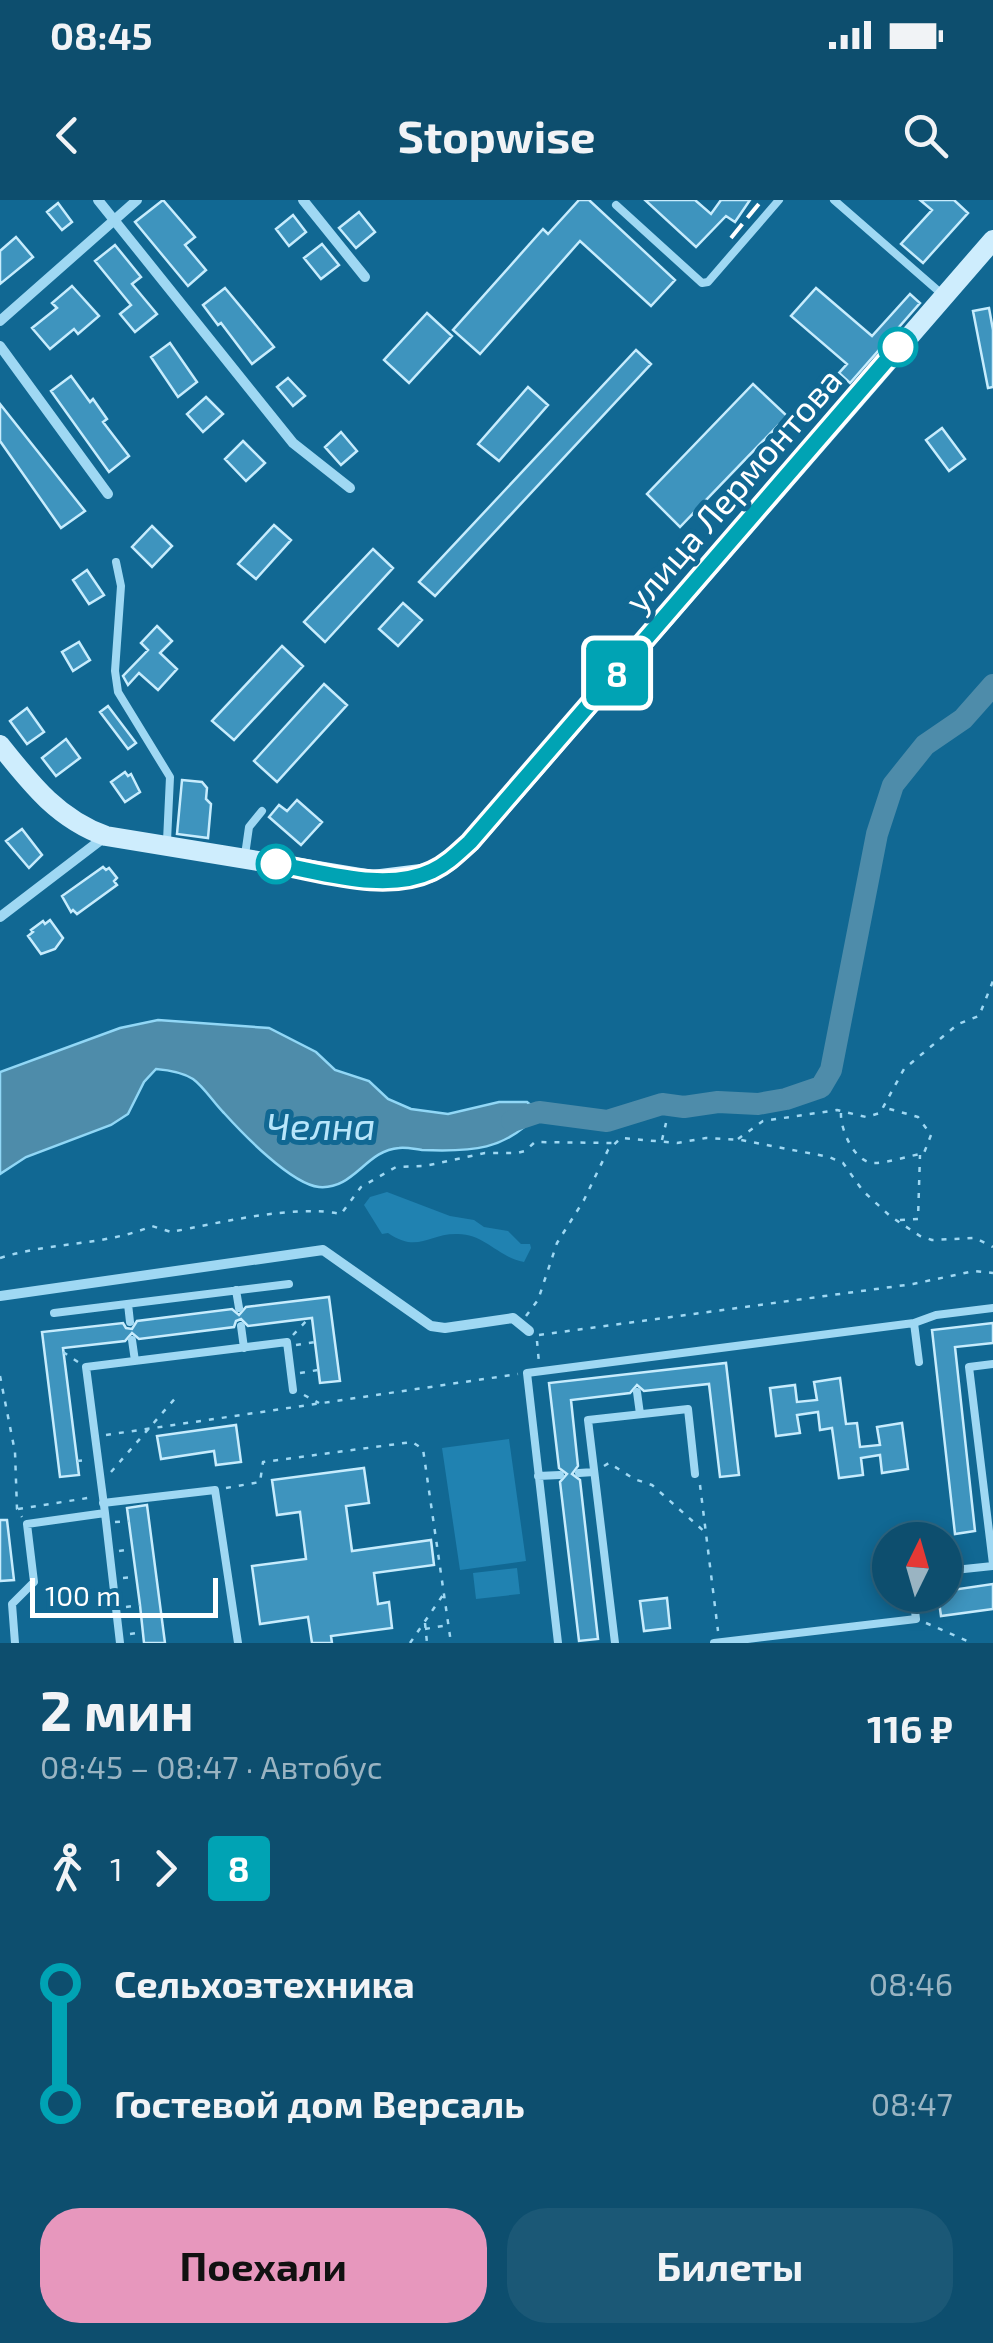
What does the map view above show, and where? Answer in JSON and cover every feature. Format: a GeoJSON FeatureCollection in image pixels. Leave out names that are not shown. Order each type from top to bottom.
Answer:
{"type":"FeatureCollection","features":[{"type":"Feature","properties":{"kind":"street"},"geometry":{"type":"LineString","coordinates":[[98,200],[293,443],[350,488]]}},
{"type":"Feature","properties":{"kind":"street"},"geometry":{"type":"LineString","coordinates":[[0,321],[137,200]]}},
{"type":"Feature","properties":{"kind":"street"},"geometry":{"type":"LineString","coordinates":[[303,200],[366,277]]}},
{"type":"Feature","properties":{"kind":"street","name":"улица Лермонтова"},"geometry":{"type":"LineString","coordinates":[[0,746],[58,811],[82,828],[106,836],[373,880],[429,873],[470,842],[993,240]]}},
{"type":"Feature","properties":{"kind":"street"},"geometry":{"type":"LineString","coordinates":[[0,346],[108,494]]}},
{"type":"Feature","properties":{"kind":"street"},"geometry":{"type":"LineString","coordinates":[[0,917],[106,836]]}},
{"type":"Feature","properties":{"kind":"street"},"geometry":{"type":"LineString","coordinates":[[0,1296],[322,1250],[431,1326],[445,1328],[514,1318],[529,1331]]}},
{"type":"Feature","properties":{"kind":"lane"},"geometry":{"type":"LineString","coordinates":[[616,206],[702,283],[708,282],[779,200]]}},
{"type":"Feature","properties":{"kind":"lane"},"geometry":{"type":"LineString","coordinates":[[834,200],[943,295]]}},
{"type":"Feature","properties":{"kind":"lane"},"geometry":{"type":"LineString","coordinates":[[116,562],[121,586],[115,671],[118,692],[170,777],[166,846]]}},
{"type":"Feature","properties":{"kind":"lane"},"geometry":{"type":"LineString","coordinates":[[245,859],[250,827],[262,812]]}},
{"type":"Feature","properties":{"kind":"lane"},"geometry":{"type":"LineString","coordinates":[[54,1313],[289,1284]]}},
{"type":"Feature","properties":{"kind":"lane"},"geometry":{"type":"LineString","coordinates":[[236,1290],[239,1308]]}},
{"type":"Feature","properties":{"kind":"lane"},"geometry":{"type":"LineString","coordinates":[[128,1304],[130,1322]]}},
{"type":"Feature","properties":{"kind":"lane"},"geometry":{"type":"LineString","coordinates":[[558,1643],[527,1372],[914,1323],[936,1315],[993,1308]]}},
{"type":"Feature","properties":{"kind":"lane"},"geometry":{"type":"LineString","coordinates":[[914,1323],[918,1362]]}},
{"type":"Feature","properties":{"kind":"lane"},"geometry":{"type":"LineString","coordinates":[[241,1326],[244,1348]]}},
{"type":"Feature","properties":{"kind":"lane"},"geometry":{"type":"LineString","coordinates":[[132,1340],[135,1361]]}},
{"type":"Feature","properties":{"kind":"lane"},"geometry":{"type":"LineString","coordinates":[[119,1639],[86,1367],[287,1344],[293,1390]]}},
{"type":"Feature","properties":{"kind":"lane"},"geometry":{"type":"LineString","coordinates":[[634,1359],[635,1373]]}},
{"type":"Feature","properties":{"kind":"lane"},"geometry":{"type":"LineString","coordinates":[[962,1569],[993,1564],[969,1367],[993,1364]]}},
{"type":"Feature","properties":{"kind":"lane"},"geometry":{"type":"LineString","coordinates":[[637,1392],[640,1414]]}},
{"type":"Feature","properties":{"kind":"lane"},"geometry":{"type":"LineString","coordinates":[[616,1643],[588,1420],[688,1409],[695,1474]]}},
{"type":"Feature","properties":{"kind":"lane"},"geometry":{"type":"LineString","coordinates":[[579,1473],[594,1472]]}},
{"type":"Feature","properties":{"kind":"lane"},"geometry":{"type":"LineString","coordinates":[[538,1476],[560,1474]]}},
{"type":"Feature","properties":{"kind":"lane"},"geometry":{"type":"LineString","coordinates":[[15,1643],[12,1604],[34,1582],[27,1524],[102,1499],[215,1490],[238,1643]]}},
{"type":"Feature","properties":{"kind":"lane"},"geometry":{"type":"LineString","coordinates":[[717,1643],[916,1619],[915,1612]]}},
{"type":"Feature","properties":{"kind":"lane"},"geometry":{"type":"LineString","coordinates":[[815,1631],[817,1643]]}},
{"type":"Feature","properties":{"kind":"path"},"geometry":{"type":"LineString","coordinates":[[736,1140],[763,1121],[841,1112],[873,1116],[886,1108],[904,1069],[958,1024],[979,1016],[993,982]]}},
{"type":"Feature","properties":{"kind":"path"},"geometry":{"type":"LineString","coordinates":[[991,988],[993,995]]}},
{"type":"Feature","properties":{"kind":"path"},"geometry":{"type":"LineString","coordinates":[[841,1112],[840,1123],[846,1136],[866,1160],[875,1163],[920,1154],[928,1146],[930,1134],[926,1127],[909,1112],[886,1108]]}},
{"type":"Feature","properties":{"kind":"path"},"geometry":{"type":"LineString","coordinates":[[662,1142],[666,1123]]}},
{"type":"Feature","properties":{"kind":"path"},"geometry":{"type":"LineString","coordinates":[[526,1315],[538,1300],[557,1243],[614,1143],[621,1138],[692,1142],[706,1138],[785,1146],[843,1163],[863,1191],[897,1220],[932,1240],[975,1238],[993,1247]]}},
{"type":"Feature","properties":{"kind":"path"},"geometry":{"type":"LineString","coordinates":[[0,1258],[36,1248],[132,1236],[152,1226],[171,1232],[292,1212],[325,1210],[342,1214],[361,1187],[396,1167],[425,1166],[485,1153],[517,1153],[526,1151],[534,1142],[614,1143]]}},
{"type":"Feature","properties":{"kind":"path"},"geometry":{"type":"LineString","coordinates":[[897,1220],[918,1219],[920,1154]]}},
{"type":"Feature","properties":{"kind":"path"},"geometry":{"type":"LineString","coordinates":[[540,1371],[537,1341],[532,1336],[913,1284],[974,1271],[993,1273]]}},
{"type":"Feature","properties":{"kind":"path"},"geometry":{"type":"LineString","coordinates":[[287,1344],[310,1318]]}},
{"type":"Feature","properties":{"kind":"path"},"geometry":{"type":"LineString","coordinates":[[287,1344],[315,1342]]}},
{"type":"Feature","properties":{"kind":"path"},"geometry":{"type":"LineString","coordinates":[[63,1352],[86,1367]]}},
{"type":"Feature","properties":{"kind":"path"},"geometry":{"type":"LineString","coordinates":[[291,1374],[318,1370]]}},
{"type":"Feature","properties":{"kind":"path"},"geometry":{"type":"LineString","coordinates":[[94,1436],[527,1372]]}},
{"type":"Feature","properties":{"kind":"path"},"geometry":{"type":"LineString","coordinates":[[0,1376],[15,1452],[17,1510],[27,1524]]}},
{"type":"Feature","properties":{"kind":"path"},"geometry":{"type":"LineString","coordinates":[[293,1390],[320,1403]]}},
{"type":"Feature","properties":{"kind":"path"},"geometry":{"type":"LineString","coordinates":[[17,1510],[102,1499],[146,1428],[178,1395]]}},
{"type":"Feature","properties":{"kind":"path"},"geometry":{"type":"LineString","coordinates":[[215,1490],[260,1482],[263,1462],[412,1442],[423,1450],[451,1643]]}},
{"type":"Feature","properties":{"kind":"path"},"geometry":{"type":"LineString","coordinates":[[594,1472],[609,1462],[634,1479],[652,1484],[706,1534]]}},
{"type":"Feature","properties":{"kind":"path"},"geometry":{"type":"LineString","coordinates":[[695,1474],[699,1474],[717,1643]]}},
{"type":"Feature","properties":{"kind":"path"},"geometry":{"type":"LineString","coordinates":[[109,1552],[132,1549]]}},
{"type":"Feature","properties":{"kind":"path"},"geometry":{"type":"LineString","coordinates":[[112,1579],[136,1577]]}},
{"type":"Feature","properties":{"kind":"path"},"geometry":{"type":"LineString","coordinates":[[410,1643],[444,1593]]}},
{"type":"Feature","properties":{"kind":"path"},"geometry":{"type":"LineString","coordinates":[[116,1608],[140,1606]]}},
{"type":"Feature","properties":{"kind":"path"},"geometry":{"type":"LineString","coordinates":[[916,1619],[972,1643]]}},
{"type":"Feature","properties":{"kind":"path"},"geometry":{"type":"LineString","coordinates":[[424,1622],[428,1643]]}},
{"type":"Feature","properties":{"kind":"path"},"geometry":{"type":"LineString","coordinates":[[426,1629],[448,1625]]}},
{"type":"Feature","properties":{"kind":"path"},"geometry":{"type":"LineString","coordinates":[[119,1639],[143,1632]]}},
{"type":"Feature","properties":{"kind":"shaded area"},"geometry":{"type":"Polygon","coordinates":[[[387,1192],[450,1216],[474,1220],[484,1227],[508,1231],[531,1248],[524,1262],[468,1235],[408,1242],[382,1234],[364,1205],[370,1197],[387,1192]]]}},
{"type":"Feature","properties":{"kind":"shaded area"},"geometry":{"type":"Polygon","coordinates":[[[509,1439],[526,1561],[460,1570],[442,1448],[509,1439]]]}},
{"type":"Feature","properties":{"kind":"shaded area"},"geometry":{"type":"Polygon","coordinates":[[[517,1568],[520,1594],[476,1599],[473,1573],[517,1568]]]}},
{"type":"Feature","properties":{"kind":"water","name":"Челна"},"geometry":{"type":"Polygon","coordinates":[[[158,1020],[269,1028],[316,1052],[335,1070],[369,1081],[388,1099],[411,1109],[448,1114],[499,1102],[527,1102],[539,1112],[501,1142],[472,1149],[388,1150],[342,1182],[319,1187],[295,1177],[268,1157],[193,1079],[156,1069],[144,1082],[128,1114],[111,1125],[26,1157],[0,1174],[0,1072],[120,1028],[158,1020]]]}},
{"type":"Feature","properties":{"kind":"building"},"geometry":{"type":"Polygon","coordinates":[[[163,200],[195,237],[185,245],[206,270],[188,286],[135,222],[163,200]]]}},
{"type":"Feature","properties":{"kind":"building"},"geometry":{"type":"Polygon","coordinates":[[[579,200],[589,200],[675,280],[651,306],[580,241],[480,354],[453,330],[543,229],[548,234],[579,200]]]}},
{"type":"Feature","properties":{"kind":"building"},"geometry":{"type":"Polygon","coordinates":[[[645,200],[695,200],[711,214],[721,200],[750,200],[735,222],[726,216],[696,247],[645,200]]]}},
{"type":"Feature","properties":{"kind":"building"},"geometry":{"type":"Polygon","coordinates":[[[920,200],[954,200],[968,213],[923,263],[901,244],[932,210],[920,200]]]}},
{"type":"Feature","properties":{"kind":"building"},"geometry":{"type":"Polygon","coordinates":[[[58,203],[72,222],[62,230],[47,212],[58,203]]]}},
{"type":"Feature","properties":{"kind":"building"},"geometry":{"type":"Polygon","coordinates":[[[359,212],[375,232],[356,248],[339,228],[359,212]]]}},
{"type":"Feature","properties":{"kind":"building"},"geometry":{"type":"Polygon","coordinates":[[[293,215],[306,232],[289,246],[276,229],[293,215]]]}},
{"type":"Feature","properties":{"kind":"building"},"geometry":{"type":"Polygon","coordinates":[[[16,237],[33,257],[0,284],[0,251],[16,237]]]}},
{"type":"Feature","properties":{"kind":"building"},"geometry":{"type":"Polygon","coordinates":[[[322,244],[339,265],[321,279],[304,258],[322,244]]]}},
{"type":"Feature","properties":{"kind":"building"},"geometry":{"type":"Polygon","coordinates":[[[115,245],[141,277],[132,284],[157,314],[135,332],[120,314],[131,305],[95,261],[115,245]]]}},
{"type":"Feature","properties":{"kind":"building"},"geometry":{"type":"Polygon","coordinates":[[[72,286],[99,316],[78,334],[74,329],[50,349],[32,328],[57,308],[52,303],[72,286]]]}},
{"type":"Feature","properties":{"kind":"building"},"geometry":{"type":"Polygon","coordinates":[[[225,288],[274,347],[252,364],[203,305],[225,288]]]}},
{"type":"Feature","properties":{"kind":"building"},"geometry":{"type":"Polygon","coordinates":[[[816,288],[872,336],[910,294],[920,303],[850,383],[839,373],[847,364],[791,316],[816,288]]]}},
{"type":"Feature","properties":{"kind":"building"},"geometry":{"type":"Polygon","coordinates":[[[989,308],[993,387],[988,388],[973,311],[989,308]]]}},
{"type":"Feature","properties":{"kind":"building"},"geometry":{"type":"Polygon","coordinates":[[[427,313],[452,336],[409,383],[384,360],[427,313]]]}},
{"type":"Feature","properties":{"kind":"building"},"geometry":{"type":"Polygon","coordinates":[[[170,343],[197,382],[178,397],[151,357],[170,343]]]}},
{"type":"Feature","properties":{"kind":"building"},"geometry":{"type":"Polygon","coordinates":[[[636,350],[651,364],[435,596],[419,582],[636,350]]]}},
{"type":"Feature","properties":{"kind":"building"},"geometry":{"type":"Polygon","coordinates":[[[71,376],[90,402],[93,399],[107,419],[103,422],[129,456],[109,472],[51,391],[71,376]]]}},
{"type":"Feature","properties":{"kind":"building"},"geometry":{"type":"Polygon","coordinates":[[[288,378],[305,396],[293,406],[277,387],[288,378]]]}},
{"type":"Feature","properties":{"kind":"building"},"geometry":{"type":"Polygon","coordinates":[[[753,384],[787,416],[680,527],[647,494],[753,384]]]}},
{"type":"Feature","properties":{"kind":"building"},"geometry":{"type":"Polygon","coordinates":[[[528,387],[548,405],[499,461],[478,444],[528,387]]]}},
{"type":"Feature","properties":{"kind":"building"},"geometry":{"type":"Polygon","coordinates":[[[206,397],[223,414],[203,432],[187,414],[206,397]]]}},
{"type":"Feature","properties":{"kind":"building"},"geometry":{"type":"Polygon","coordinates":[[[0,404],[85,511],[61,528],[0,441],[0,404]]]}},
{"type":"Feature","properties":{"kind":"building"},"geometry":{"type":"Polygon","coordinates":[[[942,428],[965,459],[949,471],[926,440],[942,428]]]}},
{"type":"Feature","properties":{"kind":"building"},"geometry":{"type":"Polygon","coordinates":[[[341,432],[357,451],[341,465],[325,447],[341,432]]]}},
{"type":"Feature","properties":{"kind":"building"},"geometry":{"type":"Polygon","coordinates":[[[243,441],[265,463],[246,481],[225,459],[243,441]]]}},
{"type":"Feature","properties":{"kind":"building"},"geometry":{"type":"Polygon","coordinates":[[[274,525],[291,540],[256,579],[238,564],[274,525]]]}},
{"type":"Feature","properties":{"kind":"building"},"geometry":{"type":"Polygon","coordinates":[[[152,526],[172,546],[152,567],[132,547],[152,526]]]}},
{"type":"Feature","properties":{"kind":"building"},"geometry":{"type":"Polygon","coordinates":[[[373,549],[393,568],[325,642],[304,622],[373,549]]]}},
{"type":"Feature","properties":{"kind":"building"},"geometry":{"type":"Polygon","coordinates":[[[87,570],[104,595],[89,604],[73,580],[87,570]]]}},
{"type":"Feature","properties":{"kind":"building"},"geometry":{"type":"Polygon","coordinates":[[[403,603],[422,620],[398,646],[379,629],[403,603]]]}},
{"type":"Feature","properties":{"kind":"building"},"geometry":{"type":"Polygon","coordinates":[[[157,626],[172,641],[160,653],[177,669],[158,690],[139,673],[128,685],[123,676],[148,650],[141,643],[157,626]]]}},
{"type":"Feature","properties":{"kind":"building"},"geometry":{"type":"Polygon","coordinates":[[[79,642],[90,660],[73,671],[62,652],[79,642]]]}},
{"type":"Feature","properties":{"kind":"building"},"geometry":{"type":"Polygon","coordinates":[[[282,646],[303,666],[234,740],[212,721],[282,646]]]}},
{"type":"Feature","properties":{"kind":"building"},"geometry":{"type":"Polygon","coordinates":[[[324,684],[347,705],[277,782],[254,761],[324,684]]]}},
{"type":"Feature","properties":{"kind":"building"},"geometry":{"type":"Polygon","coordinates":[[[108,706],[136,743],[128,749],[100,712],[108,706]]]}},
{"type":"Feature","properties":{"kind":"building"},"geometry":{"type":"Polygon","coordinates":[[[27,708],[44,732],[27,744],[10,721],[27,708]]]}},
{"type":"Feature","properties":{"kind":"building"},"geometry":{"type":"Polygon","coordinates":[[[66,739],[80,758],[56,776],[42,758],[66,739]]]}},
{"type":"Feature","properties":{"kind":"building"},"geometry":{"type":"Polygon","coordinates":[[[125,772],[131,774],[140,792],[125,802],[111,782],[125,772]]]}},
{"type":"Feature","properties":{"kind":"building"},"geometry":{"type":"Polygon","coordinates":[[[182,780],[202,782],[207,788],[206,799],[211,804],[208,838],[177,834],[182,780]]]}},
{"type":"Feature","properties":{"kind":"building"},"geometry":{"type":"Polygon","coordinates":[[[297,800],[322,822],[301,845],[269,817],[279,805],[287,811],[297,800]]]}},
{"type":"Feature","properties":{"kind":"building"},"geometry":{"type":"Polygon","coordinates":[[[22,829],[42,855],[29,868],[6,841],[22,829]]]}},
{"type":"Feature","properties":{"kind":"building"},"geometry":{"type":"Polygon","coordinates":[[[103,867],[117,878],[117,885],[77,914],[71,912],[62,896],[103,867]]]}},
{"type":"Feature","properties":{"kind":"building"},"geometry":{"type":"Polygon","coordinates":[[[50,920],[63,938],[55,949],[41,954],[28,936],[43,921],[45,924],[50,920]]]}},
{"type":"Feature","properties":{"kind":"building"},"geometry":{"type":"Polygon","coordinates":[[[329,1297],[340,1381],[320,1383],[312,1318],[248,1326],[241,1319],[234,1327],[139,1339],[132,1333],[125,1341],[63,1348],[79,1475],[60,1477],[42,1332],[123,1323],[132,1329],[137,1321],[232,1309],[239,1315],[246,1307],[329,1297]]]}},
{"type":"Feature","properties":{"kind":"building"},"geometry":{"type":"Polygon","coordinates":[[[993,1323],[993,1343],[955,1347],[975,1531],[962,1533],[962,1522],[954,1522],[932,1330],[993,1323]]]}},
{"type":"Feature","properties":{"kind":"building"},"geometry":{"type":"Polygon","coordinates":[[[726,1363],[739,1475],[720,1477],[709,1384],[644,1391],[637,1385],[630,1393],[571,1400],[578,1466],[572,1474],[580,1480],[598,1639],[579,1641],[560,1482],[567,1474],[559,1468],[549,1383],[726,1363]]]}},
{"type":"Feature","properties":{"kind":"building"},"geometry":{"type":"Polygon","coordinates":[[[840,1378],[846,1424],[857,1423],[860,1447],[880,1445],[877,1427],[902,1423],[908,1469],[882,1473],[880,1455],[861,1458],[863,1475],[839,1478],[832,1428],[820,1430],[818,1412],[797,1415],[800,1433],[776,1436],[770,1388],[795,1385],[797,1402],[817,1400],[814,1382],[840,1378]]]}},
{"type":"Feature","properties":{"kind":"building"},"geometry":{"type":"Polygon","coordinates":[[[236,1425],[241,1462],[216,1465],[214,1451],[161,1459],[157,1436],[236,1425]]]}},
{"type":"Feature","properties":{"kind":"building"},"geometry":{"type":"Polygon","coordinates":[[[364,1468],[369,1503],[346,1506],[352,1551],[431,1540],[434,1565],[374,1573],[378,1604],[389,1602],[392,1628],[331,1636],[332,1643],[312,1643],[308,1617],[260,1624],[252,1566],[306,1559],[300,1512],[277,1515],[272,1480],[364,1468]]]}},
{"type":"Feature","properties":{"kind":"building"},"geometry":{"type":"Polygon","coordinates":[[[147,1505],[165,1643],[144,1643],[127,1508],[147,1505]]]}},
{"type":"Feature","properties":{"kind":"building"},"geometry":{"type":"Polygon","coordinates":[[[0,1520],[7,1520],[14,1580],[0,1581],[0,1520]]]}},
{"type":"Feature","properties":{"kind":"building"},"geometry":{"type":"Polygon","coordinates":[[[993,1584],[993,1609],[941,1616],[940,1612],[962,1612],[962,1589],[993,1584]]]}},
{"type":"Feature","properties":{"kind":"building"},"geometry":{"type":"Polygon","coordinates":[[[667,1598],[670,1628],[644,1631],[640,1601],[667,1598]]]}},
{"type":"Feature","properties":{"kind":"waterway","name":"Челна"},"geometry":{"type":"LineString","coordinates":[[512,1121],[539,1112],[607,1121],[662,1104],[758,1104],[821,1087],[831,1070],[877,834],[893,785],[925,745],[963,719],[993,685]]}},
{"type":"Feature","properties":{"kind":"railway"},"geometry":{"type":"LineString","coordinates":[[731,238],[762,200]]}},
{"type":"Feature","properties":{"kind":"bus line","name":"8"},"geometry":{"type":"LineString","coordinates":[[276,864],[373,880],[429,873],[448,862],[470,842],[898,347]]}}]}
